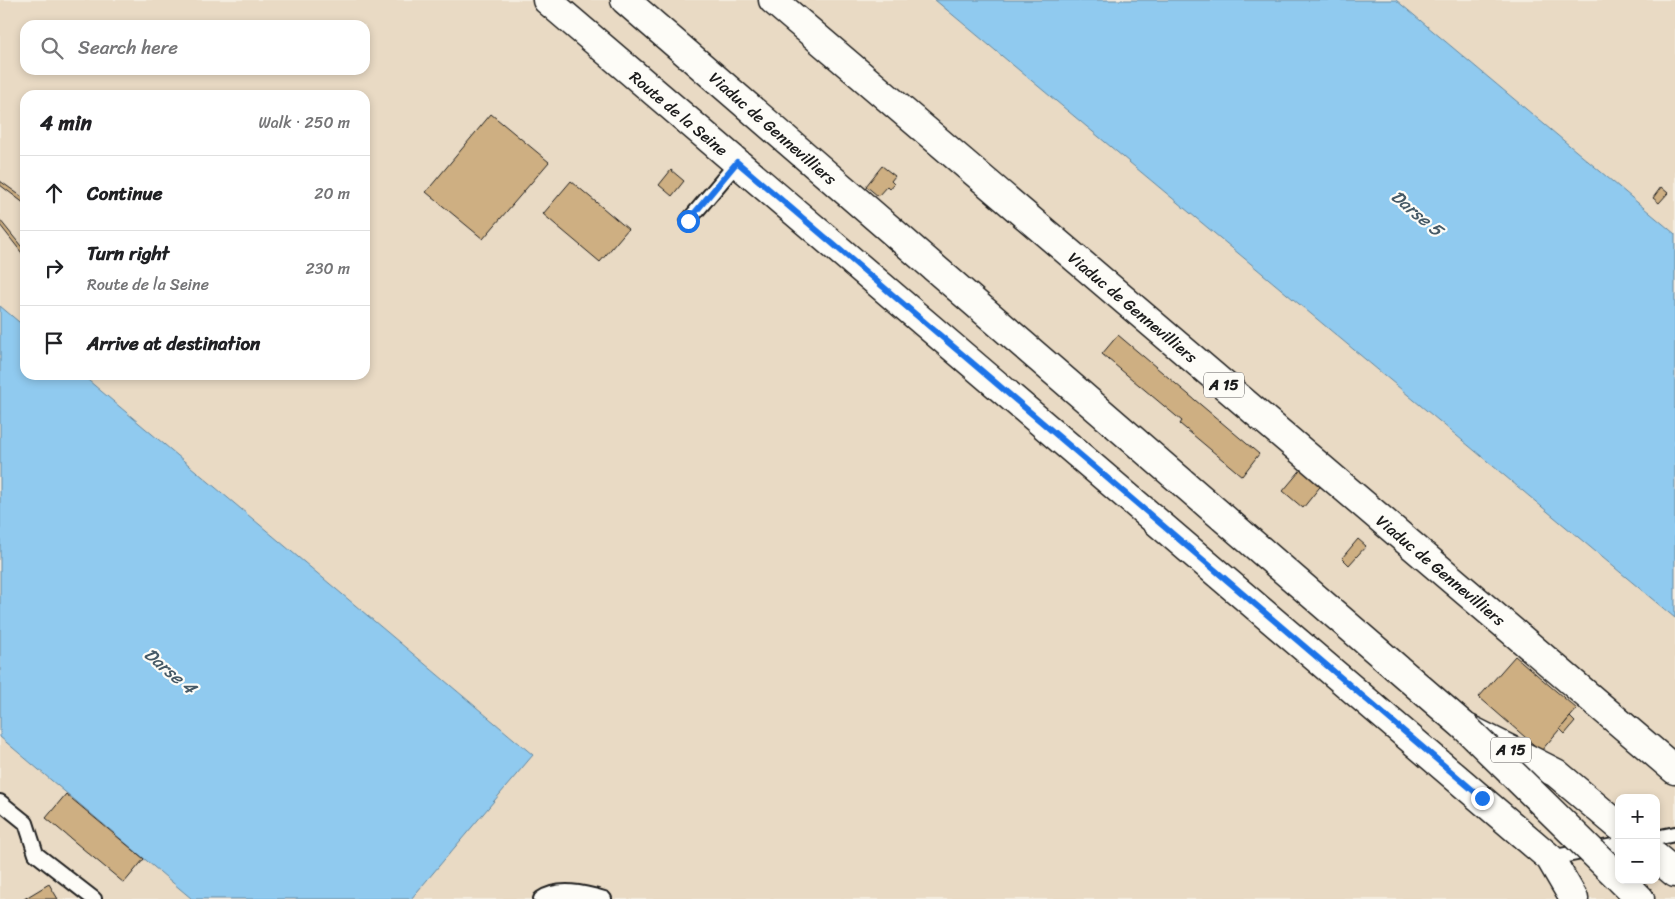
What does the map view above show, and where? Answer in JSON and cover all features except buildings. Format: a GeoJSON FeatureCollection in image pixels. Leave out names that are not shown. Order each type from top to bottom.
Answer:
{"type":"FeatureCollection","features":[{"type":"Feature","properties":{"kind":"main road","name":"Route de la Seine"},"geometry":{"type":"LineString","coordinates":[[546,0],[1550,858],[1574,899]]}},
{"type":"Feature","properties":{"kind":"main road","name":"Viaduc de Gennevilliers"},"geometry":{"type":"LineString","coordinates":[[626,0],[1466,727]]}},
{"type":"Feature","properties":{"kind":"main road","name":"Viaduc de Gennevilliers"},"geometry":{"type":"LineString","coordinates":[[773,0],[1675,770]]}},
{"type":"Feature","properties":{"kind":"main road","name":"A 15"},"geometry":{"type":"LineString","coordinates":[[1466,727],[1556,773],[1615,823]]}},
{"type":"Feature","properties":{"kind":"main road"},"geometry":{"type":"LineString","coordinates":[[1466,727],[1615,874]]}},
{"type":"Feature","properties":{"kind":"main road"},"geometry":{"type":"LineString","coordinates":[[1660,860],[1675,873]]}},
{"type":"Feature","properties":{"kind":"main road"},"geometry":{"type":"LineString","coordinates":[[1625,884],[1640,899]]}},
{"type":"Feature","properties":{"kind":"lane"},"geometry":{"type":"LineString","coordinates":[[688,221],[737,162]]}},
{"type":"Feature","properties":{"kind":"lane"},"geometry":{"type":"LineString","coordinates":[[0,802],[26,823],[36,854],[94,899]]}},
{"type":"Feature","properties":{"kind":"lane"},"geometry":{"type":"LineString","coordinates":[[1660,837],[1675,834]]}},
{"type":"Feature","properties":{"kind":"lane"},"geometry":{"type":"LineString","coordinates":[[1550,858],[1615,846]]}},
{"type":"Feature","properties":{"kind":"lane"},"geometry":{"type":"LineString","coordinates":[[541,899],[560,892],[578,893],[604,899]]}},
{"type":"Feature","properties":{"kind":"shaded area"},"geometry":{"type":"Polygon","coordinates":[[[0,0],[935,0],[1675,618],[1675,899],[411,899],[533,755],[88,380],[370,380],[370,90],[20,90],[20,323],[0,306],[0,0]]]}},
{"type":"Feature","properties":{"kind":"shaded area"},"geometry":{"type":"Polygon","coordinates":[[[1396,0],[1675,0],[1675,234],[1396,0]]]}},
{"type":"Feature","properties":{"kind":"shaded area"},"geometry":{"type":"Polygon","coordinates":[[[0,737],[192,899],[0,899],[0,737]]]}},
{"type":"Feature","properties":{"kind":"water","name":"Darse 5"},"geometry":{"type":"Polygon","coordinates":[[[935,0],[1396,0],[1675,234],[1675,618],[935,0]]]}},
{"type":"Feature","properties":{"kind":"water","name":"Darse 4"},"geometry":{"type":"Polygon","coordinates":[[[0,306],[20,323],[20,380],[88,380],[533,755],[411,899],[192,899],[0,737],[0,306]]]}},
{"type":"Feature","properties":{"kind":"route"},"geometry":{"type":"LineString","coordinates":[[688,221],[730,173],[737,162],[1482,798]]}}]}
